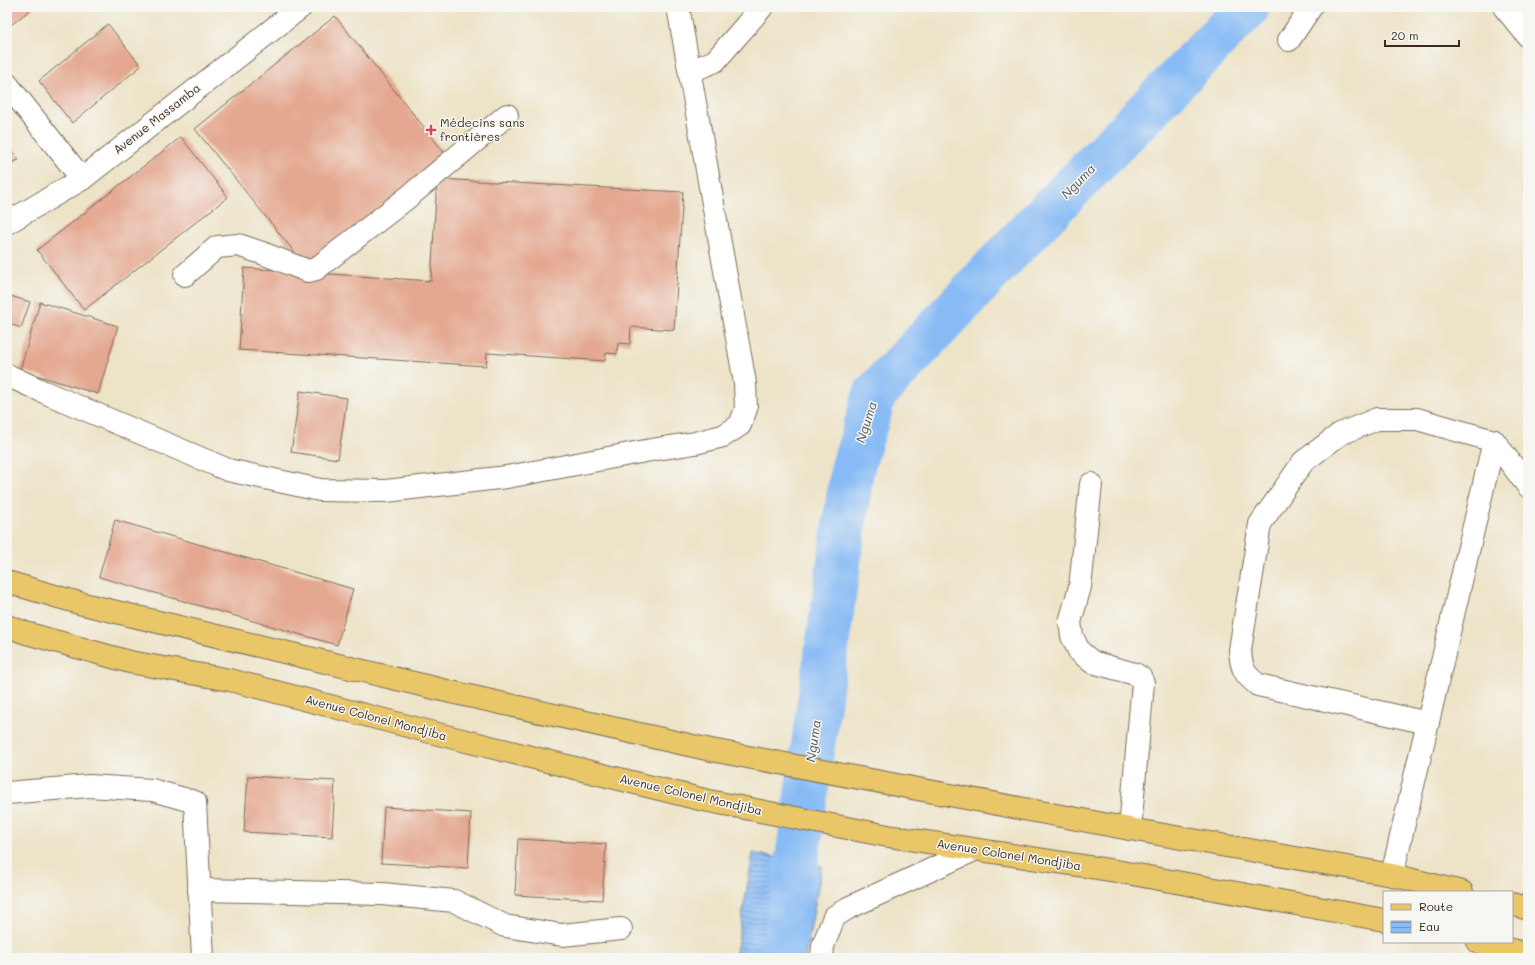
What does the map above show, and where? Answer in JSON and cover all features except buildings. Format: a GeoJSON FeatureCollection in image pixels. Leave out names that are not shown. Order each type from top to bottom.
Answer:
{"type":"FeatureCollection","features":[{"type":"Feature","properties":{"kind":"main road"},"geometry":{"type":"LineString","coordinates":[[7,582],[79,603],[444,691],[711,750],[1130,829],[1392,875],[1458,891]]}},
{"type":"Feature","properties":{"kind":"main road","name":"Avenue Colonel Mondjiba"},"geometry":{"type":"LineString","coordinates":[[7,626],[26,633],[130,662],[230,680],[442,735],[704,800],[888,836],[1116,871],[1383,920]]}},
{"type":"Feature","properties":{"kind":"main road"},"geometry":{"type":"LineString","coordinates":[[1513,904],[1528,908]]}},
{"type":"Feature","properties":{"kind":"main road"},"geometry":{"type":"LineString","coordinates":[[1482,943],[1528,954]]}},
{"type":"Feature","properties":{"kind":"street"},"geometry":{"type":"LineString","coordinates":[[7,375],[228,470],[320,490],[386,491],[506,477],[695,443],[723,436],[740,425],[746,409],[745,383],[691,71],[678,7]]}},
{"type":"Feature","properties":{"kind":"street"},"geometry":{"type":"LineString","coordinates":[[691,71],[715,61],[762,7]]}},
{"type":"Feature","properties":{"kind":"street"},"geometry":{"type":"LineString","coordinates":[[1289,40],[1311,7]]}},
{"type":"Feature","properties":{"kind":"street"},"geometry":{"type":"LineString","coordinates":[[1504,7],[1528,36]]}},
{"type":"Feature","properties":{"kind":"street","name":"Avenue Massamba"},"geometry":{"type":"LineString","coordinates":[[7,223],[82,179],[286,11]]}},
{"type":"Feature","properties":{"kind":"street"},"geometry":{"type":"LineString","coordinates":[[7,84],[82,179]]}},
{"type":"Feature","properties":{"kind":"street"},"geometry":{"type":"LineString","coordinates":[[185,275],[217,247],[238,245],[308,271],[316,269],[407,198],[507,115]]}},
{"type":"Feature","properties":{"kind":"street"},"geometry":{"type":"LineString","coordinates":[[1428,724],[1258,685],[1246,676],[1240,662],[1240,650],[1260,524],[1303,462],[1340,434],[1377,419],[1417,419],[1494,441],[1528,486]]}},
{"type":"Feature","properties":{"kind":"street"},"geometry":{"type":"LineString","coordinates":[[1392,875],[1494,441]]}},
{"type":"Feature","properties":{"kind":"street"},"geometry":{"type":"LineString","coordinates":[[1090,484],[1080,587],[1070,622],[1072,636],[1079,651],[1092,662],[1135,674],[1141,678],[1143,683],[1130,829]]}},
{"type":"Feature","properties":{"kind":"street"},"geometry":{"type":"LineString","coordinates":[[7,794],[89,786],[152,790],[195,802],[203,958]]}},
{"type":"Feature","properties":{"kind":"street"},"geometry":{"type":"LineString","coordinates":[[822,958],[823,946],[834,917],[848,908],[974,850]]}},
{"type":"Feature","properties":{"kind":"street"},"geometry":{"type":"LineString","coordinates":[[200,890],[382,894],[454,901],[505,926],[562,936],[621,929]]}},
{"type":"Feature","properties":{"kind":"water"},"geometry":{"type":"Polygon","coordinates":[[[753,853],[822,866],[805,958],[735,958],[753,853]]]}},
{"type":"Feature","properties":{"kind":"waterway","name":"Nguma"},"geometry":{"type":"LineString","coordinates":[[782,958],[852,470],[875,394],[1011,250],[1248,7]]}},
{"type":"Feature","properties":{"kind":"place","name":"Médecins sans frontières"},"geometry":{"type":"Point","coordinates":[431,130]}}]}
